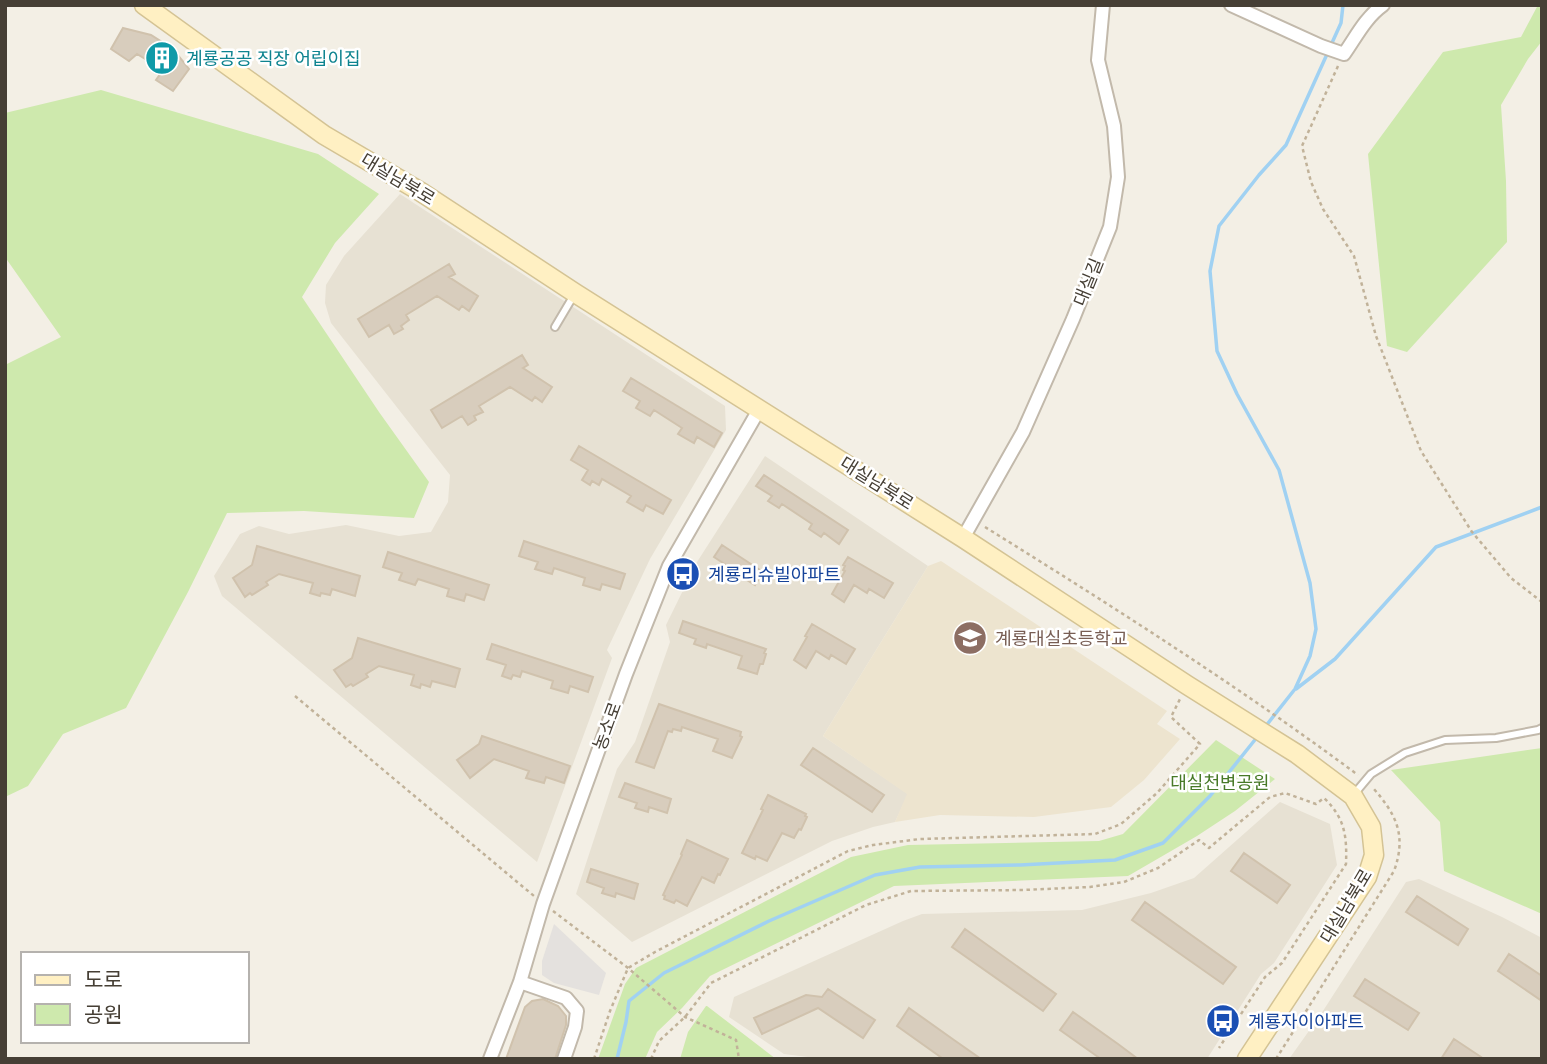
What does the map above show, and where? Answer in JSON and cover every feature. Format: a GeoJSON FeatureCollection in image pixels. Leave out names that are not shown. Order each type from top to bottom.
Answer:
{"type":"FeatureCollection","features":[{"type":"Feature","properties":{"kind":"street","name":"대실남북로"},"geometry":{"type":"LineString","coordinates":[[144,5],[324,135],[421,192],[575,293],[963,538],[1297,754],[1353,796],[1371,827],[1374,855],[1367,877],[1247,1059]]}},
{"type":"Feature","properties":{"kind":"street","name":"대실길"},"geometry":{"type":"LineString","coordinates":[[963,538],[1023,432],[1111,227],[1118,177],[1114,126],[1098,60],[1103,5]]}},
{"type":"Feature","properties":{"kind":"street"},"geometry":{"type":"LineString","coordinates":[[1231,5],[1341,53],[1375,10],[1383,5]]}},
{"type":"Feature","properties":{"kind":"street","name":"농소로"},"geometry":{"type":"LineString","coordinates":[[490,1059],[520,982],[543,904],[626,674],[669,566],[760,408]]}},
{"type":"Feature","properties":{"kind":"street"},"geometry":{"type":"LineString","coordinates":[[520,982],[566,998],[577,1011],[575,1027],[564,1059]]}},
{"type":"Feature","properties":{"kind":"lane"},"geometry":{"type":"LineString","coordinates":[[555,327],[575,293]]}},
{"type":"Feature","properties":{"kind":"lane"},"geometry":{"type":"LineString","coordinates":[[1353,796],[1371,774],[1405,753],[1445,740],[1496,737],[1542,729]]}},
{"type":"Feature","properties":{"kind":"path"},"geometry":{"type":"LineString","coordinates":[[1341,53],[1302,146],[1311,182],[1322,209],[1354,256],[1376,336],[1421,451],[1472,532],[1511,578],[1542,602]]}},
{"type":"Feature","properties":{"kind":"path"},"geometry":{"type":"LineString","coordinates":[[985,527],[1115,608],[1359,775]]}},
{"type":"Feature","properties":{"kind":"path"},"geometry":{"type":"LineString","coordinates":[[594,1059],[628,968],[848,851],[920,839],[1095,834],[1121,824],[1157,793],[1200,744],[1171,717],[1187,685]]}},
{"type":"Feature","properties":{"kind":"path"},"geometry":{"type":"LineString","coordinates":[[295,696],[543,904],[628,968],[670,1006],[685,1017],[736,1040],[739,1059]]}},
{"type":"Feature","properties":{"kind":"path"},"geometry":{"type":"LineString","coordinates":[[651,1059],[659,1041],[685,1017],[710,982],[866,905],[911,891],[1023,890],[1090,887],[1124,882],[1158,869],[1199,840],[1209,848],[1270,797],[1284,793],[1316,804],[1324,798],[1333,806],[1342,822],[1347,845],[1346,864],[1282,963],[1265,977],[1219,1048]]}},
{"type":"Feature","properties":{"kind":"shaded area"},"geometry":{"type":"Polygon","coordinates":[[[400,194],[725,406],[726,430],[650,559],[607,650],[612,658],[537,862],[222,596],[214,576],[240,534],[259,526],[289,534],[346,525],[399,536],[431,532],[448,502],[450,475],[331,323],[325,303],[326,285],[344,256],[400,194]]]}},
{"type":"Feature","properties":{"kind":"shaded area"},"geometry":{"type":"Polygon","coordinates":[[[765,456],[928,566],[823,736],[908,794],[895,822],[832,841],[632,942],[576,894],[617,769],[635,742],[670,642],[666,625],[697,562],[765,456]]]}},
{"type":"Feature","properties":{"kind":"shaded area","name":"계룡대실초등학교"},"geometry":{"type":"Polygon","coordinates":[[[941,561],[1167,711],[1157,724],[1180,739],[1144,780],[1111,807],[1034,817],[940,815],[895,822],[907,794],[823,736],[928,566],[941,561]]]}},
{"type":"Feature","properties":{"kind":"shaded area"},"geometry":{"type":"Polygon","coordinates":[[[1280,802],[1330,824],[1337,865],[1274,963],[1261,974],[1207,1059],[824,1059],[784,1054],[729,1017],[734,997],[922,914],[1082,910],[1151,893],[1194,878],[1280,802]]]}},
{"type":"Feature","properties":{"kind":"shaded area"},"geometry":{"type":"Polygon","coordinates":[[[1419,879],[1542,938],[1542,1059],[1289,1059],[1406,882],[1419,879]]]}},
{"type":"Feature","properties":{"kind":"shaded area"},"geometry":{"type":"Polygon","coordinates":[[[554,924],[606,973],[599,995],[554,983],[542,975],[542,961],[554,924]]]}},
{"type":"Feature","properties":{"kind":"green space"},"geometry":{"type":"Polygon","coordinates":[[[1538,5],[1542,5],[1542,41],[1501,105],[1507,242],[1407,352],[1387,346],[1368,154],[1443,52],[1521,37],[1538,5]]]}},
{"type":"Feature","properties":{"kind":"green space"},"geometry":{"type":"Polygon","coordinates":[[[101,90],[318,154],[379,194],[335,243],[302,297],[429,482],[414,518],[304,511],[227,513],[126,708],[63,734],[28,786],[5,797],[5,365],[61,337],[5,257],[5,113],[101,90]]]}},
{"type":"Feature","properties":{"kind":"green space","name":"대실천변공원"},"geometry":{"type":"Polygon","coordinates":[[[1216,740],[1275,779],[1235,811],[1128,876],[894,886],[710,976],[657,1032],[645,1059],[598,1059],[625,984],[636,968],[851,857],[908,845],[1099,841],[1123,834],[1216,740]]]}},
{"type":"Feature","properties":{"kind":"green space"},"geometry":{"type":"Polygon","coordinates":[[[1542,748],[1542,914],[1444,871],[1440,822],[1391,770],[1542,748]]]}},
{"type":"Feature","properties":{"kind":"green space"},"geometry":{"type":"Polygon","coordinates":[[[706,1006],[776,1059],[680,1059],[688,1032],[706,1006]]]}},
{"type":"Feature","properties":{"kind":"building","name":"계룡공공 직장 어립이집"},"geometry":{"type":"Polygon","coordinates":[[[123,28],[151,35],[173,49],[189,69],[173,91],[156,80],[163,70],[137,54],[129,61],[111,49],[123,28]]]}},
{"type":"Feature","properties":{"kind":"building"},"geometry":{"type":"Polygon","coordinates":[[[449,264],[455,274],[449,277],[478,296],[469,311],[462,306],[459,310],[437,296],[406,315],[409,320],[401,326],[403,329],[394,334],[389,325],[369,337],[358,319],[449,264]]]}},
{"type":"Feature","properties":{"kind":"building"},"geometry":{"type":"Polygon","coordinates":[[[522,355],[528,365],[523,368],[552,387],[542,402],[535,397],[532,401],[510,387],[479,406],[483,412],[474,416],[476,420],[468,425],[462,416],[442,428],[431,410],[522,355]]]}},
{"type":"Feature","properties":{"kind":"building"},"geometry":{"type":"Polygon","coordinates":[[[631,378],[722,433],[714,447],[697,437],[694,443],[678,434],[682,428],[654,410],[650,416],[636,408],[640,401],[623,391],[631,378]]]}},
{"type":"Feature","properties":{"kind":"building"},"geometry":{"type":"Polygon","coordinates":[[[579,446],[671,500],[663,514],[646,505],[643,511],[627,502],[631,496],[602,479],[599,485],[592,481],[590,485],[582,480],[588,470],[571,460],[579,446]]]}},
{"type":"Feature","properties":{"kind":"building"},"geometry":{"type":"Polygon","coordinates":[[[764,475],[848,530],[839,544],[824,533],[821,537],[809,529],[812,524],[782,504],[779,508],[768,501],[772,496],[756,486],[764,475]]]}},
{"type":"Feature","properties":{"kind":"building"},"geometry":{"type":"Polygon","coordinates":[[[524,541],[625,574],[620,589],[602,584],[600,590],[583,585],[585,578],[554,568],[552,574],[535,569],[538,562],[519,556],[524,541]]]}},
{"type":"Feature","properties":{"kind":"building"},"geometry":{"type":"Polygon","coordinates":[[[722,545],[763,572],[755,585],[739,575],[737,579],[726,571],[729,567],[714,557],[722,545]]]}},
{"type":"Feature","properties":{"kind":"building"},"geometry":{"type":"Polygon","coordinates":[[[257,546],[360,576],[355,596],[332,589],[330,595],[321,593],[320,596],[310,593],[313,583],[279,574],[266,582],[268,585],[245,597],[233,578],[252,565],[257,546]]]}},
{"type":"Feature","properties":{"kind":"building"},"geometry":{"type":"Polygon","coordinates":[[[388,552],[489,585],[484,600],[466,594],[464,601],[447,596],[449,589],[418,579],[415,585],[399,580],[402,573],[383,567],[388,552]]]}},
{"type":"Feature","properties":{"kind":"building"},"geometry":{"type":"Polygon","coordinates":[[[848,557],[893,583],[884,598],[869,589],[867,593],[854,585],[844,602],[832,594],[845,571],[843,565],[848,557]]]}},
{"type":"Feature","properties":{"kind":"building"},"geometry":{"type":"Polygon","coordinates":[[[683,621],[766,649],[763,664],[760,664],[757,674],[738,668],[742,656],[707,644],[706,648],[694,644],[696,639],[679,633],[683,621]]]}},
{"type":"Feature","properties":{"kind":"building"},"geometry":{"type":"Polygon","coordinates":[[[812,624],[855,649],[846,664],[831,655],[829,659],[816,651],[806,668],[794,660],[812,624]]]}},
{"type":"Feature","properties":{"kind":"building"},"geometry":{"type":"Polygon","coordinates":[[[358,638],[460,669],[455,687],[432,681],[430,687],[421,684],[420,688],[411,685],[414,675],[379,666],[366,674],[368,677],[346,687],[334,670],[352,658],[358,638]]]}},
{"type":"Feature","properties":{"kind":"building"},"geometry":{"type":"Polygon","coordinates":[[[492,644],[593,677],[588,692],[570,686],[568,693],[551,688],[553,681],[522,671],[520,677],[513,675],[511,679],[502,676],[506,665],[487,659],[492,644]]]}},
{"type":"Feature","properties":{"kind":"building"},"geometry":{"type":"Polygon","coordinates":[[[659,704],[741,732],[742,737],[732,758],[713,751],[718,739],[682,727],[681,731],[668,731],[654,768],[636,762],[659,704]]]}},
{"type":"Feature","properties":{"kind":"building"},"geometry":{"type":"Polygon","coordinates":[[[482,736],[570,766],[564,783],[546,777],[544,783],[526,778],[529,771],[494,759],[470,778],[457,760],[479,744],[482,736]]]}},
{"type":"Feature","properties":{"kind":"building"},"geometry":{"type":"Polygon","coordinates":[[[813,748],[884,795],[872,812],[801,765],[813,748]]]}},
{"type":"Feature","properties":{"kind":"building"},"geometry":{"type":"Polygon","coordinates":[[[625,783],[671,799],[667,813],[649,807],[648,812],[635,808],[637,803],[619,797],[625,783]]]}},
{"type":"Feature","properties":{"kind":"building"},"geometry":{"type":"Polygon","coordinates":[[[768,795],[806,814],[807,817],[794,838],[782,833],[767,861],[742,853],[768,795]]]}},
{"type":"Feature","properties":{"kind":"building"},"geometry":{"type":"Polygon","coordinates":[[[687,840],[728,859],[714,883],[702,877],[687,906],[676,900],[674,903],[664,899],[663,895],[687,840]]]}},
{"type":"Feature","properties":{"kind":"building"},"geometry":{"type":"Polygon","coordinates":[[[1244,853],[1290,885],[1277,903],[1231,871],[1244,853]]]}},
{"type":"Feature","properties":{"kind":"building"},"geometry":{"type":"Polygon","coordinates":[[[591,869],[638,884],[634,899],[616,893],[615,897],[602,893],[604,888],[587,882],[591,869]]]}},
{"type":"Feature","properties":{"kind":"building"},"geometry":{"type":"Polygon","coordinates":[[[1417,896],[1468,929],[1458,945],[1406,912],[1417,896]]]}},
{"type":"Feature","properties":{"kind":"building"},"geometry":{"type":"Polygon","coordinates":[[[1145,902],[1236,967],[1223,984],[1132,920],[1145,902]]]}},
{"type":"Feature","properties":{"kind":"building"},"geometry":{"type":"Polygon","coordinates":[[[965,929],[1056,994],[1043,1011],[952,947],[965,929]]]}},
{"type":"Feature","properties":{"kind":"building"},"geometry":{"type":"Polygon","coordinates":[[[1509,954],[1542,976],[1542,1001],[1498,971],[1509,954]]]}},
{"type":"Feature","properties":{"kind":"building"},"geometry":{"type":"Polygon","coordinates":[[[1365,979],[1419,1013],[1408,1030],[1354,996],[1365,979]]]}},
{"type":"Feature","properties":{"kind":"building"},"geometry":{"type":"Polygon","coordinates":[[[828,989],[875,1020],[863,1038],[818,1008],[762,1034],[754,1018],[806,995],[822,997],[828,989]]]}},
{"type":"Feature","properties":{"kind":"building"},"geometry":{"type":"Polygon","coordinates":[[[543,999],[558,1006],[566,1016],[566,1025],[555,1059],[506,1059],[525,1007],[532,1001],[543,999]]]}},
{"type":"Feature","properties":{"kind":"building"},"geometry":{"type":"Polygon","coordinates":[[[909,1008],[981,1059],[942,1058],[897,1026],[909,1008]]]}},
{"type":"Feature","properties":{"kind":"building"},"geometry":{"type":"Polygon","coordinates":[[[1073,1012],[1138,1059],[1101,1059],[1060,1030],[1073,1012]]]}},
{"type":"Feature","properties":{"kind":"building"},"geometry":{"type":"Polygon","coordinates":[[[1454,1039],[1484,1059],[1441,1059],[1454,1039]]]}},
{"type":"Feature","properties":{"kind":"waterway"},"geometry":{"type":"LineString","coordinates":[[1331,45],[1341,23],[1343,5]]}},
{"type":"Feature","properties":{"kind":"waterway"},"geometry":{"type":"LineString","coordinates":[[1265,727],[1295,689],[1310,656],[1316,629],[1310,583],[1279,470],[1237,394],[1217,351],[1210,271],[1219,226],[1286,145],[1328,52]]}},
{"type":"Feature","properties":{"kind":"waterway"},"geometry":{"type":"LineString","coordinates":[[1296,689],[1335,659],[1436,547],[1542,507]]}},
{"type":"Feature","properties":{"kind":"waterway"},"geometry":{"type":"LineString","coordinates":[[617,1059],[629,1001],[664,973],[769,921],[875,875],[920,867],[1115,860],[1163,843],[1210,796],[1258,736]]}},
{"type":"Feature","properties":{"kind":"place","name":"계룡공공 직장 어립이집"},"geometry":{"type":"Point","coordinates":[162,58]}},
{"type":"Feature","properties":{"kind":"place","name":"계룡리슈빌아파트"},"geometry":{"type":"Point","coordinates":[683,574]}},
{"type":"Feature","properties":{"kind":"place","name":"계룡대실초등학교"},"geometry":{"type":"Point","coordinates":[970,638]}},
{"type":"Feature","properties":{"kind":"place","name":"계룡자이아파트"},"geometry":{"type":"Point","coordinates":[1223,1021]}}]}
